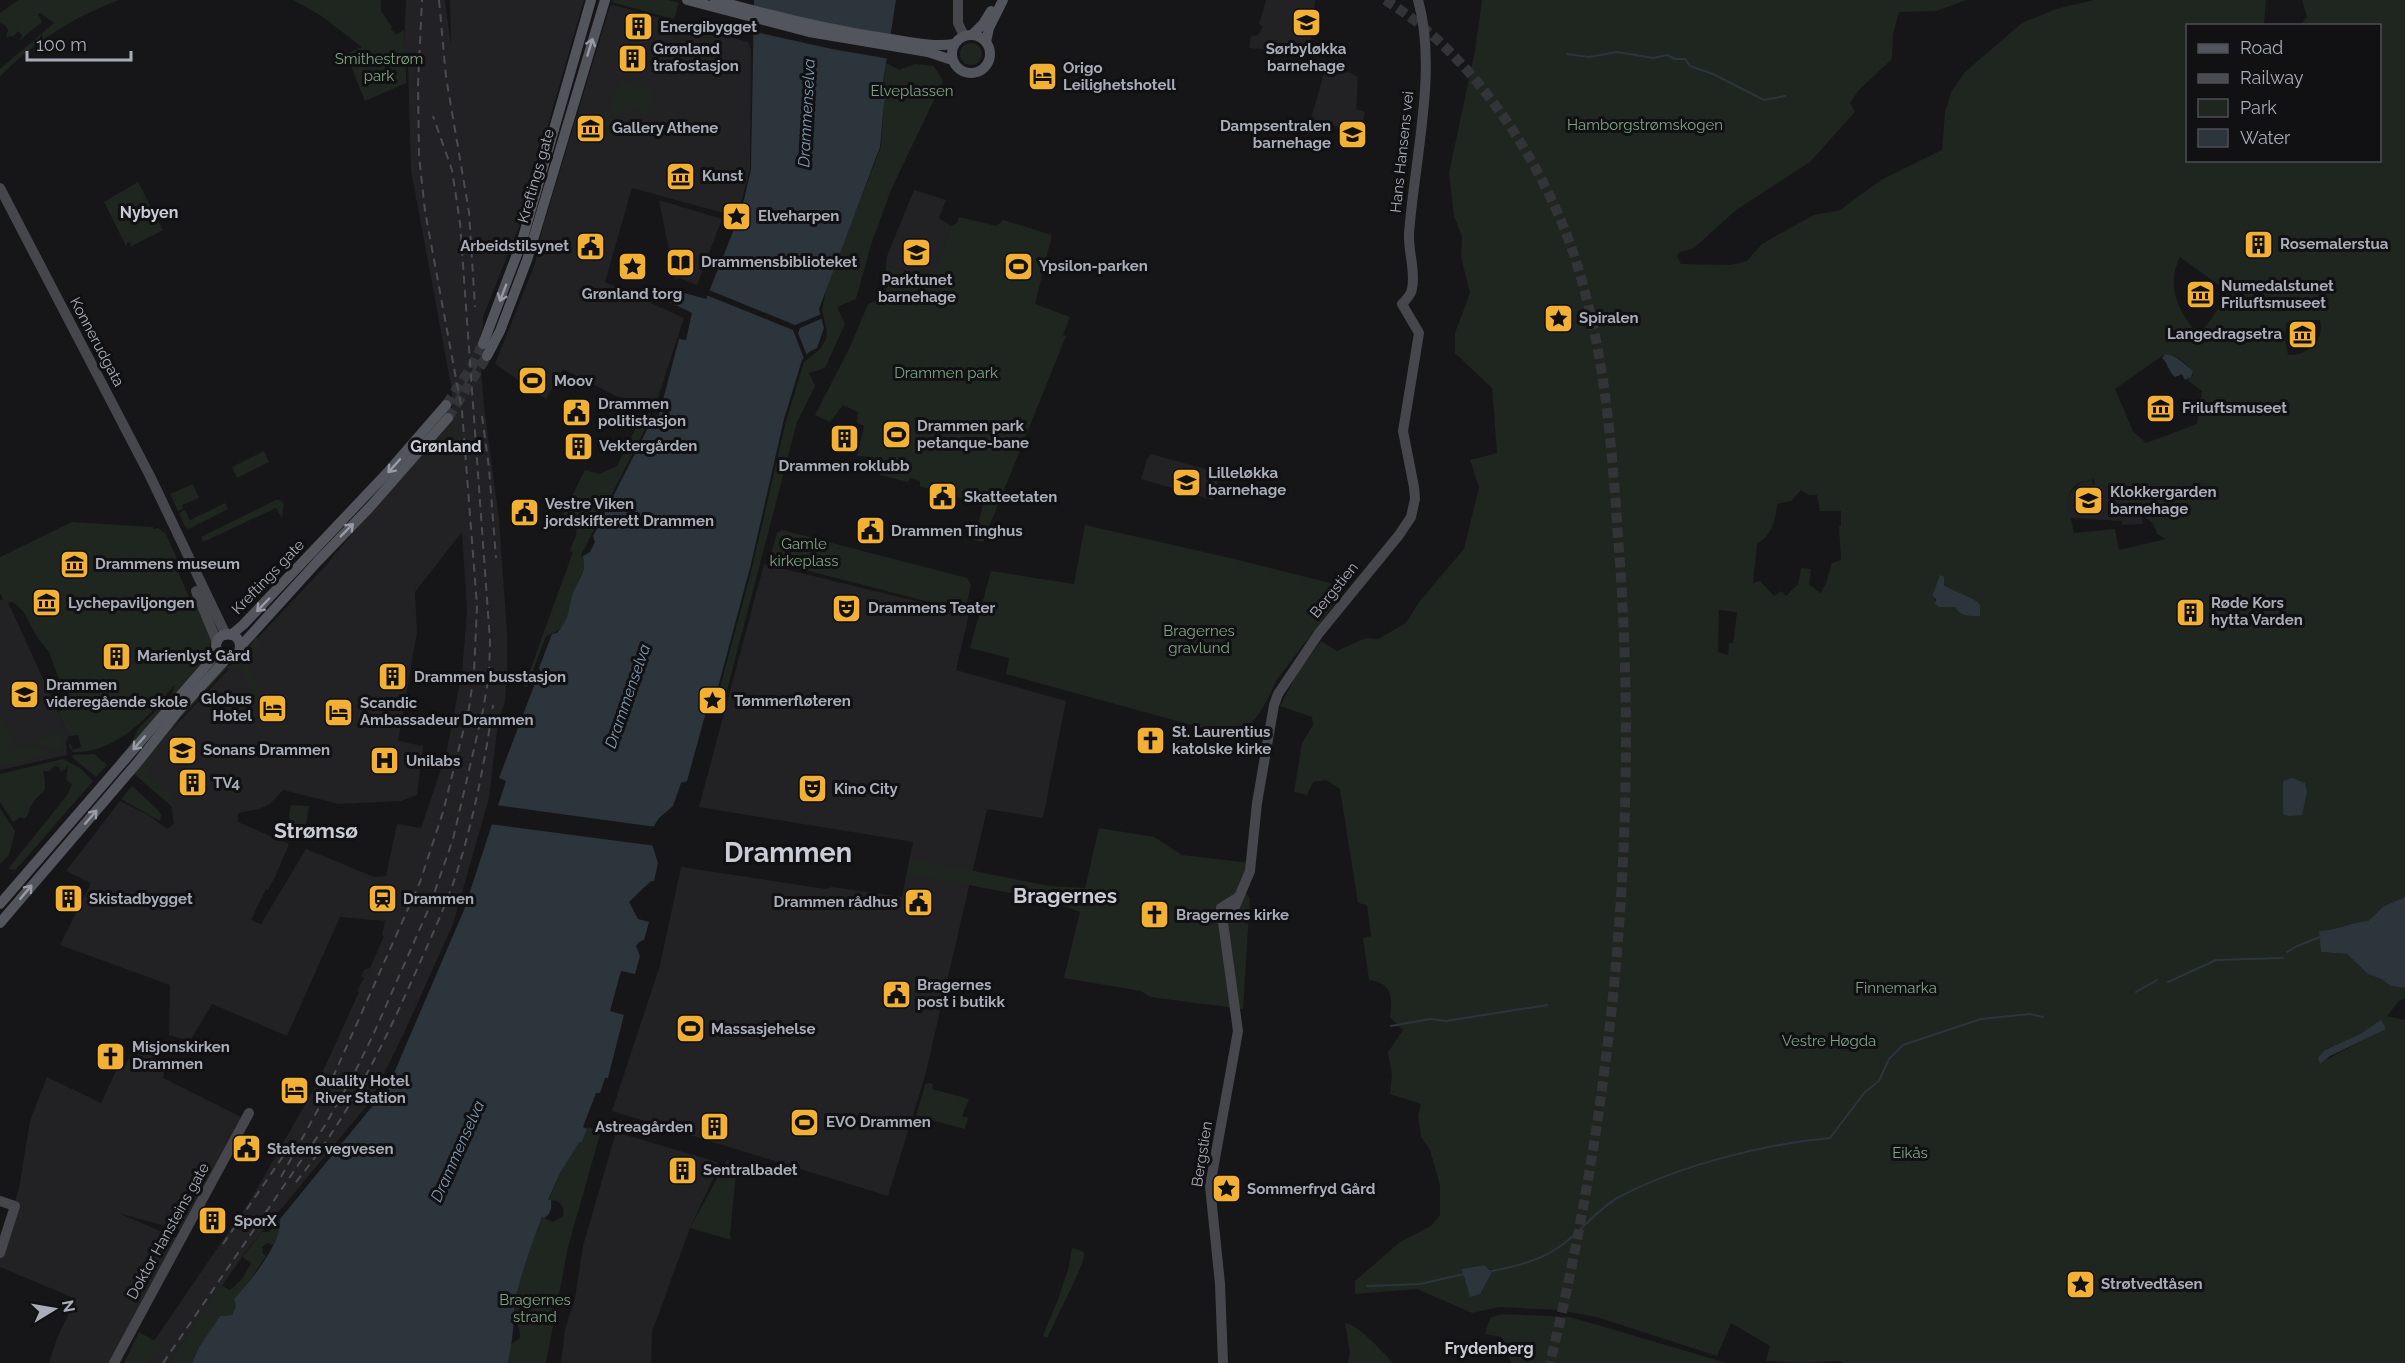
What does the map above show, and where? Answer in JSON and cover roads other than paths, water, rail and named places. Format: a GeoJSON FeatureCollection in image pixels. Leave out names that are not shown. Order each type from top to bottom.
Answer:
{"type":"FeatureCollection","features":[{"type":"Feature","properties":{"kind":"main road","name":"Kreftings gate"},"geometry":{"type":"LineString","coordinates":[[483,344],[522,241],[591,0]]}},
{"type":"Feature","properties":{"kind":"main road","name":"Kreftings gate"},"geometry":{"type":"LineString","coordinates":[[487,356],[500,331],[527,260],[605,0]]}},
{"type":"Feature","properties":{"kind":"main road"},"geometry":{"type":"LineString","coordinates":[[715,0],[745,13]]}},
{"type":"Feature","properties":{"kind":"main road"},"geometry":{"type":"LineString","coordinates":[[958,0],[958,23],[968,35],[986,42]]}},
{"type":"Feature","properties":{"kind":"main road"},"geometry":{"type":"LineString","coordinates":[[898,44],[954,44],[983,24],[997,0]]}},
{"type":"Feature","properties":{"kind":"main road"},"geometry":{"type":"LineString","coordinates":[[954,44],[952,60],[964,72],[980,70],[986,65],[990,56],[986,42],[996,12],[1003,0]]}},
{"type":"Feature","properties":{"kind":"main road","name":"Hans Hansens vei"},"geometry":{"type":"LineString","coordinates":[[1402,304],[1412,289],[1408,246],[1411,196],[1424,96],[1425,56],[1422,14],[1418,0]]}},
{"type":"Feature","properties":{"kind":"main road"},"geometry":{"type":"LineString","coordinates":[[690,1],[819,26],[898,44],[952,60]]}},
{"type":"Feature","properties":{"kind":"main road","name":"Konnerudgata"},"geometry":{"type":"LineString","coordinates":[[0,188],[166,509],[176,544],[223,640]]}},
{"type":"Feature","properties":{"kind":"main road","name":"Bergstien"},"geometry":{"type":"LineString","coordinates":[[1223,920],[1231,916],[1250,871],[1257,803],[1274,705],[1278,694],[1319,633],[1411,517],[1415,499],[1414,488],[1403,431],[1419,333],[1402,304]]}},
{"type":"Feature","properties":{"kind":"main road","name":"Kreftings gate"},"geometry":{"type":"LineString","coordinates":[[0,904],[211,660],[223,640],[243,626],[380,481],[446,405]]}},
{"type":"Feature","properties":{"kind":"main road","name":"Kreftings gate"},"geometry":{"type":"LineString","coordinates":[[0,922],[137,763],[180,709],[227,658],[234,657],[240,647],[384,492],[448,418]]}},
{"type":"Feature","properties":{"kind":"main road"},"geometry":{"type":"LineString","coordinates":[[227,658],[221,656],[223,640],[238,640],[240,647]]}},
{"type":"Feature","properties":{"kind":"main road","name":"Bergstien"},"geometry":{"type":"LineString","coordinates":[[1223,1363],[1220,1284],[1210,1186],[1237,1043],[1238,1020],[1221,908],[1238,898]]}},
{"type":"Feature","properties":{"kind":"main road","name":"Doktor Hansteins gate"},"geometry":{"type":"LineString","coordinates":[[114,1363],[249,1113]]}},
{"type":"Feature","properties":{"kind":"main road"},"geometry":{"type":"LineString","coordinates":[[0,1201],[15,1206],[0,1253]]}},
{"type":"Feature","properties":{"kind":"water","name":"Drammenselva"},"geometry":{"type":"Polygon","coordinates":[[[754,0],[896,0],[883,82],[889,90],[884,103],[880,147],[819,309],[824,328],[817,348],[809,352],[802,360],[784,419],[751,564],[717,691],[708,690],[702,711],[706,712],[687,781],[681,783],[673,806],[659,818],[652,829],[651,841],[658,863],[654,881],[651,881],[629,902],[638,919],[649,922],[644,940],[636,946],[640,956],[635,974],[621,971],[610,1011],[624,1015],[608,1078],[605,1078],[600,1093],[596,1093],[583,1127],[587,1129],[582,1142],[579,1142],[559,1175],[548,1200],[551,1200],[550,1210],[548,1215],[542,1217],[525,1265],[515,1303],[508,1363],[192,1363],[199,1347],[220,1316],[232,1315],[236,1306],[234,1299],[257,1272],[271,1250],[279,1229],[280,1219],[388,1087],[464,910],[506,781],[499,778],[537,678],[541,678],[539,668],[552,634],[557,633],[567,618],[573,593],[583,571],[583,556],[590,552],[595,542],[593,536],[654,416],[659,415],[679,339],[686,340],[692,313],[667,301],[670,289],[706,299],[737,222],[751,169],[754,0]]]}},
{"type":"Feature","properties":{"kind":"water"},"geometry":{"type":"Polygon","coordinates":[[[2165,354],[2177,358],[2193,371],[2191,377],[2185,380],[2182,374],[2175,377],[2162,358],[2165,354]]]}},
{"type":"Feature","properties":{"kind":"water"},"geometry":{"type":"Polygon","coordinates":[[[1940,575],[1944,577],[1944,585],[1980,604],[1980,616],[1966,615],[1960,613],[1955,607],[1939,607],[1935,604],[1936,599],[1932,596],[1940,575]]]}},
{"type":"Feature","properties":{"kind":"water"},"geometry":{"type":"Polygon","coordinates":[[[2292,778],[2305,783],[2307,792],[2302,815],[2283,814],[2283,781],[2292,778]]]}},
{"type":"Feature","properties":{"kind":"water"},"geometry":{"type":"Polygon","coordinates":[[[2405,897],[2405,988],[2391,986],[2368,974],[2347,954],[2321,952],[2319,931],[2368,921],[2384,906],[2405,897]]]}},
{"type":"Feature","properties":{"kind":"water"},"geometry":{"type":"Polygon","coordinates":[[[2381,1020],[2386,1029],[2330,1056],[2320,1064],[2318,1058],[2325,1050],[2362,1033],[2381,1020]]]}},
{"type":"Feature","properties":{"kind":"water"},"geometry":{"type":"Polygon","coordinates":[[[1484,1265],[1492,1272],[1480,1294],[1470,1297],[1462,1269],[1484,1265]]]}},
{"type":"Feature","properties":{"kind":"waterway"},"geometry":{"type":"LineString","coordinates":[[1567,54],[1589,57],[1617,52],[1653,58],[1667,55],[1675,59],[1685,59],[1690,66],[1713,74],[1764,100],[1785,96]]}},
{"type":"Feature","properties":{"kind":"waterway"},"geometry":{"type":"LineString","coordinates":[[2287,952],[2320,937]]}},
{"type":"Feature","properties":{"kind":"waterway"},"geometry":{"type":"LineString","coordinates":[[2168,982],[2216,960],[2283,958]]}},
{"type":"Feature","properties":{"kind":"waterway"},"geometry":{"type":"LineString","coordinates":[[2136,992],[2157,980]]}},
{"type":"Feature","properties":{"kind":"waterway"},"geometry":{"type":"LineString","coordinates":[[1391,1026],[1430,1019],[1446,1021],[1547,1005]]}},
{"type":"Feature","properties":{"kind":"waterway"},"geometry":{"type":"LineString","coordinates":[[1491,1271],[1526,1263],[1552,1252],[1611,1202],[1667,1176],[1749,1151],[1830,1138],[1865,1092],[1879,1081],[1889,1059],[1903,1045],[1981,1019],[2030,1014],[2043,1017]]}},
{"type":"Feature","properties":{"kind":"waterway"},"geometry":{"type":"LineString","coordinates":[[1367,1286],[1420,1284],[1464,1274]]}},
{"type":"Feature","properties":{"kind":"tunnel"},"geometry":{"type":"LineString","coordinates":[[1385,0],[1418,23],[1449,51],[1478,83],[1529,156],[1549,194],[1566,233],[1588,303],[1601,369],[1610,436],[1624,640],[1626,744],[1624,848],[1617,952],[1592,1159],[1573,1261],[1550,1363]]}},
{"type":"Feature","properties":{"kind":"tunnel"},"geometry":{"type":"LineString","coordinates":[[446,405],[472,366],[483,344]]}},
{"type":"Feature","properties":{"kind":"tunnel"},"geometry":{"type":"LineString","coordinates":[[448,418],[487,356]]}},
{"type":"Feature","properties":{"kind":"railway"},"geometry":{"type":"LineString","coordinates":[[281,1177],[321,1104],[420,882],[443,812],[469,708],[474,673],[477,606],[462,411],[425,211],[419,156],[418,85],[422,0]]}},
{"type":"Feature","properties":{"kind":"railway"},"geometry":{"type":"LineString","coordinates":[[439,0],[446,77],[469,212],[475,307]]}},
{"type":"Feature","properties":{"kind":"railway"},"geometry":{"type":"LineString","coordinates":[[163,1363],[324,1127],[353,1076],[429,908],[453,839],[483,710],[489,675],[490,641],[460,223],[452,170],[433,116]]}},
{"type":"Feature","properties":{"kind":"railway"},"geometry":{"type":"LineString","coordinates":[[482,416],[489,468],[496,558]]}},
{"type":"Feature","properties":{"kind":"railway"},"geometry":{"type":"LineString","coordinates":[[296,1182],[330,1136],[359,1088],[397,1013],[439,919],[455,878],[473,814],[493,705]]}},
{"type":"Feature","properties":{"kind":"railway"},"geometry":{"type":"LineString","coordinates":[[223,1244],[288,1149]]}},
{"type":"Feature","properties":{"kind":"place","name":"Sørbyløkka barnehage"},"geometry":{"type":"Point","coordinates":[1306,22]}},
{"type":"Feature","properties":{"kind":"place","name":"Energibygget"},"geometry":{"type":"Point","coordinates":[639,27]}},
{"type":"Feature","properties":{"kind":"place","name":"Grønland trafostasjon"},"geometry":{"type":"Point","coordinates":[632,58]}},
{"type":"Feature","properties":{"kind":"place","name":"Origo Leilighetshotell"},"geometry":{"type":"Point","coordinates":[1042,77]}},
{"type":"Feature","properties":{"kind":"place","name":"Gallery Athene"},"geometry":{"type":"Point","coordinates":[591,128]}},
{"type":"Feature","properties":{"kind":"place","name":"Dampsentralen barnehage"},"geometry":{"type":"Point","coordinates":[1352,135]}},
{"type":"Feature","properties":{"kind":"place","name":"Kunst"},"geometry":{"type":"Point","coordinates":[681,176]}},
{"type":"Feature","properties":{"kind":"place","name":"Elveharpen"},"geometry":{"type":"Point","coordinates":[737,216]}},
{"type":"Feature","properties":{"kind":"place","name":"Rosemalerstua"},"geometry":{"type":"Point","coordinates":[2259,244]}},
{"type":"Feature","properties":{"kind":"place","name":"Arbeidstilsynet"},"geometry":{"type":"Point","coordinates":[590,246]}},
{"type":"Feature","properties":{"kind":"place","name":"Parktunet barnehage"},"geometry":{"type":"Point","coordinates":[917,253]}},
{"type":"Feature","properties":{"kind":"place","name":"Drammensbiblioteket"},"geometry":{"type":"Point","coordinates":[680,262]}},
{"type":"Feature","properties":{"kind":"place","name":"Ypsilon-parken"},"geometry":{"type":"Point","coordinates":[1018,266]}},
{"type":"Feature","properties":{"kind":"place","name":"Grønland torg"},"geometry":{"type":"Point","coordinates":[632,267]}},
{"type":"Feature","properties":{"kind":"place","name":"Numedalstunet Friluftsmuseet"},"geometry":{"type":"Point","coordinates":[2200,295]}},
{"type":"Feature","properties":{"kind":"place","name":"Spiralen"},"geometry":{"type":"Point","coordinates":[1558,318]}},
{"type":"Feature","properties":{"kind":"place","name":"Langedragsetra"},"geometry":{"type":"Point","coordinates":[2303,334]}},
{"type":"Feature","properties":{"kind":"place","name":"Moov"},"geometry":{"type":"Point","coordinates":[533,381]}},
{"type":"Feature","properties":{"kind":"place","name":"Friluftsmuseet"},"geometry":{"type":"Point","coordinates":[2161,408]}},
{"type":"Feature","properties":{"kind":"place","name":"Drammen politistasjon"},"geometry":{"type":"Point","coordinates":[577,413]}},
{"type":"Feature","properties":{"kind":"place","name":"Drammen park petanque-bane"},"geometry":{"type":"Point","coordinates":[896,435]}},
{"type":"Feature","properties":{"kind":"place","name":"Drammen roklubb"},"geometry":{"type":"Point","coordinates":[844,439]}},
{"type":"Feature","properties":{"kind":"place","name":"Vektergården"},"geometry":{"type":"Point","coordinates":[578,446]}},
{"type":"Feature","properties":{"kind":"place","name":"Lilleløkka barnehage"},"geometry":{"type":"Point","coordinates":[1187,482]}},
{"type":"Feature","properties":{"kind":"place","name":"Skatteetaten"},"geometry":{"type":"Point","coordinates":[943,497]}},
{"type":"Feature","properties":{"kind":"place","name":"Klokkergarden barnehage"},"geometry":{"type":"Point","coordinates":[2089,501]}},
{"type":"Feature","properties":{"kind":"place","name":"Vestre Viken jordskifterett Drammen"},"geometry":{"type":"Point","coordinates":[524,513]}},
{"type":"Feature","properties":{"kind":"place","name":"Drammen Tinghus"},"geometry":{"type":"Point","coordinates":[870,531]}},
{"type":"Feature","properties":{"kind":"place","name":"Drammens museum"},"geometry":{"type":"Point","coordinates":[74,564]}},
{"type":"Feature","properties":{"kind":"place","name":"Lychepaviljongen"},"geometry":{"type":"Point","coordinates":[47,603]}},
{"type":"Feature","properties":{"kind":"place","name":"Drammens Teater"},"geometry":{"type":"Point","coordinates":[847,608]}},
{"type":"Feature","properties":{"kind":"place","name":"Røde Kors hytta Varden"},"geometry":{"type":"Point","coordinates":[2190,612]}},
{"type":"Feature","properties":{"kind":"place","name":"Marienlyst Gård"},"geometry":{"type":"Point","coordinates":[116,656]}},
{"type":"Feature","properties":{"kind":"place","name":"Drammen busstasjon"},"geometry":{"type":"Point","coordinates":[393,677]}},
{"type":"Feature","properties":{"kind":"place","name":"Drammen videregående skole"},"geometry":{"type":"Point","coordinates":[25,694]}},
{"type":"Feature","properties":{"kind":"place","name":"Tømmerfløteren"},"geometry":{"type":"Point","coordinates":[713,701]}},
{"type":"Feature","properties":{"kind":"place","name":"Globus Hotel"},"geometry":{"type":"Point","coordinates":[273,708]}},
{"type":"Feature","properties":{"kind":"place","name":"Scandic Ambassadeur Drammen"},"geometry":{"type":"Point","coordinates":[339,712]}},
{"type":"Feature","properties":{"kind":"place","name":"St. Laurentius katolske kirke"},"geometry":{"type":"Point","coordinates":[1151,741]}},
{"type":"Feature","properties":{"kind":"place","name":"Sonans Drammen"},"geometry":{"type":"Point","coordinates":[182,750]}},
{"type":"Feature","properties":{"kind":"place","name":"Unilabs"},"geometry":{"type":"Point","coordinates":[385,761]}},
{"type":"Feature","properties":{"kind":"place","name":"TV4"},"geometry":{"type":"Point","coordinates":[192,783]}},
{"type":"Feature","properties":{"kind":"place","name":"Kino City"},"geometry":{"type":"Point","coordinates":[813,789]}},
{"type":"Feature","properties":{"kind":"place","name":"Skistadbygget"},"geometry":{"type":"Point","coordinates":[68,899]}},
{"type":"Feature","properties":{"kind":"place","name":"Drammen"},"geometry":{"type":"Point","coordinates":[382,899]}},
{"type":"Feature","properties":{"kind":"place","name":"Drammen rådhus"},"geometry":{"type":"Point","coordinates":[919,902]}},
{"type":"Feature","properties":{"kind":"place","name":"Bragernes kirke"},"geometry":{"type":"Point","coordinates":[1155,915]}},
{"type":"Feature","properties":{"kind":"place","name":"Bragernes post i butikk"},"geometry":{"type":"Point","coordinates":[896,994]}},
{"type":"Feature","properties":{"kind":"place","name":"Massasjehelse"},"geometry":{"type":"Point","coordinates":[690,1029]}},
{"type":"Feature","properties":{"kind":"place","name":"Misjonskirken Drammen"},"geometry":{"type":"Point","coordinates":[111,1056]}},
{"type":"Feature","properties":{"kind":"place","name":"Quality Hotel River Station"},"geometry":{"type":"Point","coordinates":[294,1090]}},
{"type":"Feature","properties":{"kind":"place","name":"EVO Drammen"},"geometry":{"type":"Point","coordinates":[805,1122]}},
{"type":"Feature","properties":{"kind":"place","name":"Astreagården"},"geometry":{"type":"Point","coordinates":[714,1127]}},
{"type":"Feature","properties":{"kind":"place","name":"Statens vegvesen"},"geometry":{"type":"Point","coordinates":[246,1149]}},
{"type":"Feature","properties":{"kind":"place","name":"Sentralbadet"},"geometry":{"type":"Point","coordinates":[682,1170]}},
{"type":"Feature","properties":{"kind":"place","name":"Sommerfryd Gård"},"geometry":{"type":"Point","coordinates":[1226,1189]}},
{"type":"Feature","properties":{"kind":"place","name":"SporX"},"geometry":{"type":"Point","coordinates":[213,1221]}},
{"type":"Feature","properties":{"kind":"place","name":"Strøtvedtåsen"},"geometry":{"type":"Point","coordinates":[2080,1284]}},
{"type":"Feature","properties":{"kind":"district","name":"Nybyen"},"geometry":{"type":"Point","coordinates":[149,212]}},
{"type":"Feature","properties":{"kind":"district","name":"Grønland"},"geometry":{"type":"Point","coordinates":[446,446]}},
{"type":"Feature","properties":{"kind":"district","name":"Strømsø"},"geometry":{"type":"Point","coordinates":[316,831]}},
{"type":"Feature","properties":{"kind":"district","name":"Drammen"},"geometry":{"type":"Point","coordinates":[788,853]}},
{"type":"Feature","properties":{"kind":"district","name":"Bragernes"},"geometry":{"type":"Point","coordinates":[1065,896]}},
{"type":"Feature","properties":{"kind":"district","name":"Frydenberg"},"geometry":{"type":"Point","coordinates":[1489,1348]}},
{"type":"Feature","properties":{"kind":"park label","name":"Smithestrøm park"},"geometry":{"type":"Point","coordinates":[379,68]}},
{"type":"Feature","properties":{"kind":"park label","name":"Elveplassen"},"geometry":{"type":"Point","coordinates":[912,91]}},
{"type":"Feature","properties":{"kind":"park label","name":"Hamborgstrømskogen"},"geometry":{"type":"Point","coordinates":[1645,125]}},
{"type":"Feature","properties":{"kind":"park label","name":"Drammen park"},"geometry":{"type":"Point","coordinates":[946,373]}},
{"type":"Feature","properties":{"kind":"park label","name":"Gamle kirkeplass"},"geometry":{"type":"Point","coordinates":[804,552]}},
{"type":"Feature","properties":{"kind":"park label","name":"Bragernes gravlund"},"geometry":{"type":"Point","coordinates":[1199,640]}},
{"type":"Feature","properties":{"kind":"park label","name":"Finnemarka"},"geometry":{"type":"Point","coordinates":[1896,988]}},
{"type":"Feature","properties":{"kind":"park label","name":"Vestre Høgda"},"geometry":{"type":"Point","coordinates":[1829,1041]}},
{"type":"Feature","properties":{"kind":"park label","name":"Eikås"},"geometry":{"type":"Point","coordinates":[1910,1153]}},
{"type":"Feature","properties":{"kind":"park label","name":"Bragernes strand"},"geometry":{"type":"Point","coordinates":[535,1308]}}]}
